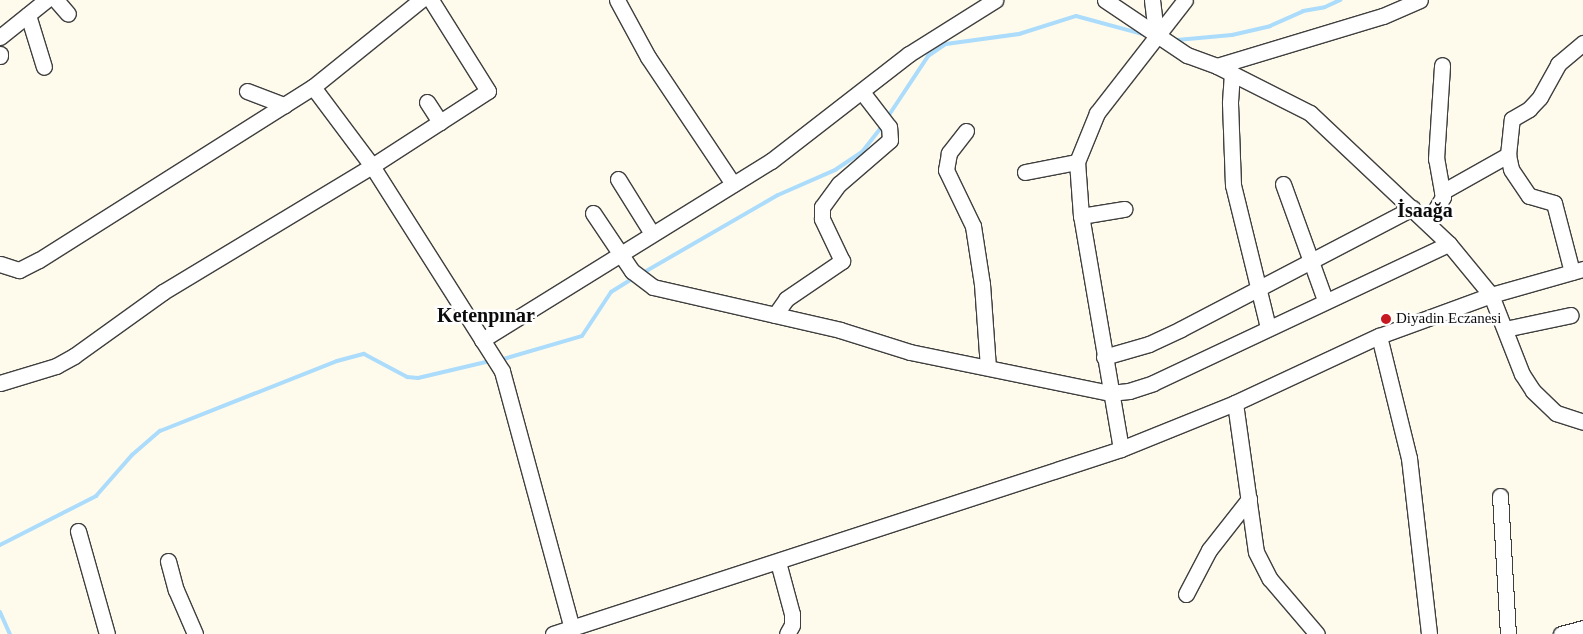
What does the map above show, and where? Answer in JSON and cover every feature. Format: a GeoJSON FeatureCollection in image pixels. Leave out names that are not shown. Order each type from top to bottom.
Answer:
{"type":"FeatureCollection","features":[{"type":"Feature","properties":{"kind":"street"},"geometry":{"type":"LineString","coordinates":[[0,37],[46,0]]}},
{"type":"Feature","properties":{"kind":"street"},"geometry":{"type":"LineString","coordinates":[[56,0],[68,14]]}},
{"type":"Feature","properties":{"kind":"street"},"geometry":{"type":"LineString","coordinates":[[0,264],[11,270],[26,268],[313,87],[421,0]]}},
{"type":"Feature","properties":{"kind":"street"},"geometry":{"type":"LineString","coordinates":[[0,383],[56,366],[74,356],[163,292],[372,166],[488,91],[431,0]]}},
{"type":"Feature","properties":{"kind":"street"},"geometry":{"type":"LineString","coordinates":[[617,0],[648,58],[733,184]]}},
{"type":"Feature","properties":{"kind":"street"},"geometry":{"type":"LineString","coordinates":[[482,340],[621,254],[651,232],[771,161],[909,54],[996,0]]}},
{"type":"Feature","properties":{"kind":"street"},"geometry":{"type":"LineString","coordinates":[[1105,0],[1187,55],[1232,73],[1310,114],[1428,222],[1449,244],[1491,295],[1522,374],[1533,391],[1556,413],[1583,422]]}},
{"type":"Feature","properties":{"kind":"street"},"geometry":{"type":"LineString","coordinates":[[1152,0],[1156,33]]}},
{"type":"Feature","properties":{"kind":"street"},"geometry":{"type":"LineString","coordinates":[[1122,449],[1110,393],[1081,216],[1077,162],[1097,113],[1156,33],[1185,0]]}},
{"type":"Feature","properties":{"kind":"street"},"geometry":{"type":"LineString","coordinates":[[1217,66],[1383,16],[1420,0]]}},
{"type":"Feature","properties":{"kind":"street"},"geometry":{"type":"LineString","coordinates":[[28,15],[44,67]]}},
{"type":"Feature","properties":{"kind":"street"},"geometry":{"type":"LineString","coordinates":[[553,634],[1122,449],[1235,403],[1378,336],[1491,295],[1578,270],[1554,202],[1529,196],[1511,169],[1508,155],[1512,119],[1529,109],[1540,98],[1558,64],[1583,43]]}},
{"type":"Feature","properties":{"kind":"street"},"geometry":{"type":"LineString","coordinates":[[1428,222],[1441,203],[1442,192],[1436,159],[1442,65]]}},
{"type":"Feature","properties":{"kind":"street"},"geometry":{"type":"LineString","coordinates":[[1232,73],[1230,103],[1233,185],[1256,289],[1268,327]]}},
{"type":"Feature","properties":{"kind":"street"},"geometry":{"type":"LineString","coordinates":[[313,87],[372,166],[502,371],[572,628]]}},
{"type":"Feature","properties":{"kind":"street"},"geometry":{"type":"LineString","coordinates":[[247,91],[284,105]]}},
{"type":"Feature","properties":{"kind":"street"},"geometry":{"type":"LineString","coordinates":[[774,315],[786,299],[842,261],[822,219],[822,207],[839,184],[890,140],[884,122],[862,92]]}},
{"type":"Feature","properties":{"kind":"street"},"geometry":{"type":"LineString","coordinates":[[427,102],[440,122]]}},
{"type":"Feature","properties":{"kind":"street"},"geometry":{"type":"LineString","coordinates":[[966,131],[949,153],[946,170],[973,226],[982,284],[988,368]]}},
{"type":"Feature","properties":{"kind":"street"},"geometry":{"type":"LineString","coordinates":[[1442,192],[1508,155]]}},
{"type":"Feature","properties":{"kind":"street"},"geometry":{"type":"LineString","coordinates":[[1025,172],[1077,162]]}},
{"type":"Feature","properties":{"kind":"street"},"geometry":{"type":"LineString","coordinates":[[618,179],[651,232]]}},
{"type":"Feature","properties":{"kind":"street"},"geometry":{"type":"LineString","coordinates":[[1283,184],[1309,262],[1325,300]]}},
{"type":"Feature","properties":{"kind":"street"},"geometry":{"type":"LineString","coordinates":[[1104,357],[1149,344],[1412,208]]}},
{"type":"Feature","properties":{"kind":"street"},"geometry":{"type":"LineString","coordinates":[[1081,216],[1124,209]]}},
{"type":"Feature","properties":{"kind":"street"},"geometry":{"type":"LineString","coordinates":[[593,213],[632,271],[644,283],[840,330],[910,352],[1110,393],[1129,391],[1153,383],[1325,300],[1449,244]]}},
{"type":"Feature","properties":{"kind":"street"},"geometry":{"type":"LineString","coordinates":[[1505,329],[1570,315]]}},
{"type":"Feature","properties":{"kind":"street"},"geometry":{"type":"LineString","coordinates":[[1378,336],[1409,458],[1429,634]]}},
{"type":"Feature","properties":{"kind":"street"},"geometry":{"type":"LineString","coordinates":[[1235,403],[1256,552],[1261,566],[1317,634]]}},
{"type":"Feature","properties":{"kind":"street"},"geometry":{"type":"LineString","coordinates":[[1500,496],[1508,634]]}},
{"type":"Feature","properties":{"kind":"street"},"geometry":{"type":"LineString","coordinates":[[1186,594],[1209,550],[1249,499]]}},
{"type":"Feature","properties":{"kind":"street"},"geometry":{"type":"LineString","coordinates":[[78,531],[107,634]]}},
{"type":"Feature","properties":{"kind":"street"},"geometry":{"type":"LineString","coordinates":[[168,560],[176,590],[195,634]]}},
{"type":"Feature","properties":{"kind":"street"},"geometry":{"type":"LineString","coordinates":[[778,562],[792,614],[792,625],[787,634]]}},
{"type":"Feature","properties":{"kind":"street"},"geometry":{"type":"LineString","coordinates":[[1561,634],[1583,628]]}},
{"type":"Feature","properties":{"kind":"waterway"},"geometry":{"type":"LineString","coordinates":[[1177,40],[1232,35],[1270,26],[1303,11],[1325,7],[1340,0]]}},
{"type":"Feature","properties":{"kind":"waterway"},"geometry":{"type":"LineString","coordinates":[[887,118],[928,56],[946,44],[1019,34],[1076,16],[1146,35]]}},
{"type":"Feature","properties":{"kind":"waterway"},"geometry":{"type":"LineString","coordinates":[[641,274],[778,195],[835,170],[862,152],[882,126]]}},
{"type":"Feature","properties":{"kind":"waterway"},"geometry":{"type":"LineString","coordinates":[[500,360],[582,336],[611,292],[633,278]]}},
{"type":"Feature","properties":{"kind":"waterway"},"geometry":{"type":"LineString","coordinates":[[0,545],[96,496],[132,455],[160,431],[337,361],[364,354],[407,377],[418,378],[490,361]]}},
{"type":"Feature","properties":{"kind":"waterway"},"geometry":{"type":"LineString","coordinates":[[0,612],[10,634]]}},
{"type":"Feature","properties":{"kind":"place","name":"Diyadin Eczanesi"},"geometry":{"type":"Point","coordinates":[1386,319]}},
{"type":"Feature","properties":{"kind":"district","name":"İsaağa"},"geometry":{"type":"Point","coordinates":[1425,210]}},
{"type":"Feature","properties":{"kind":"district","name":"Ketenpınar"},"geometry":{"type":"Point","coordinates":[486,315]}}]}
